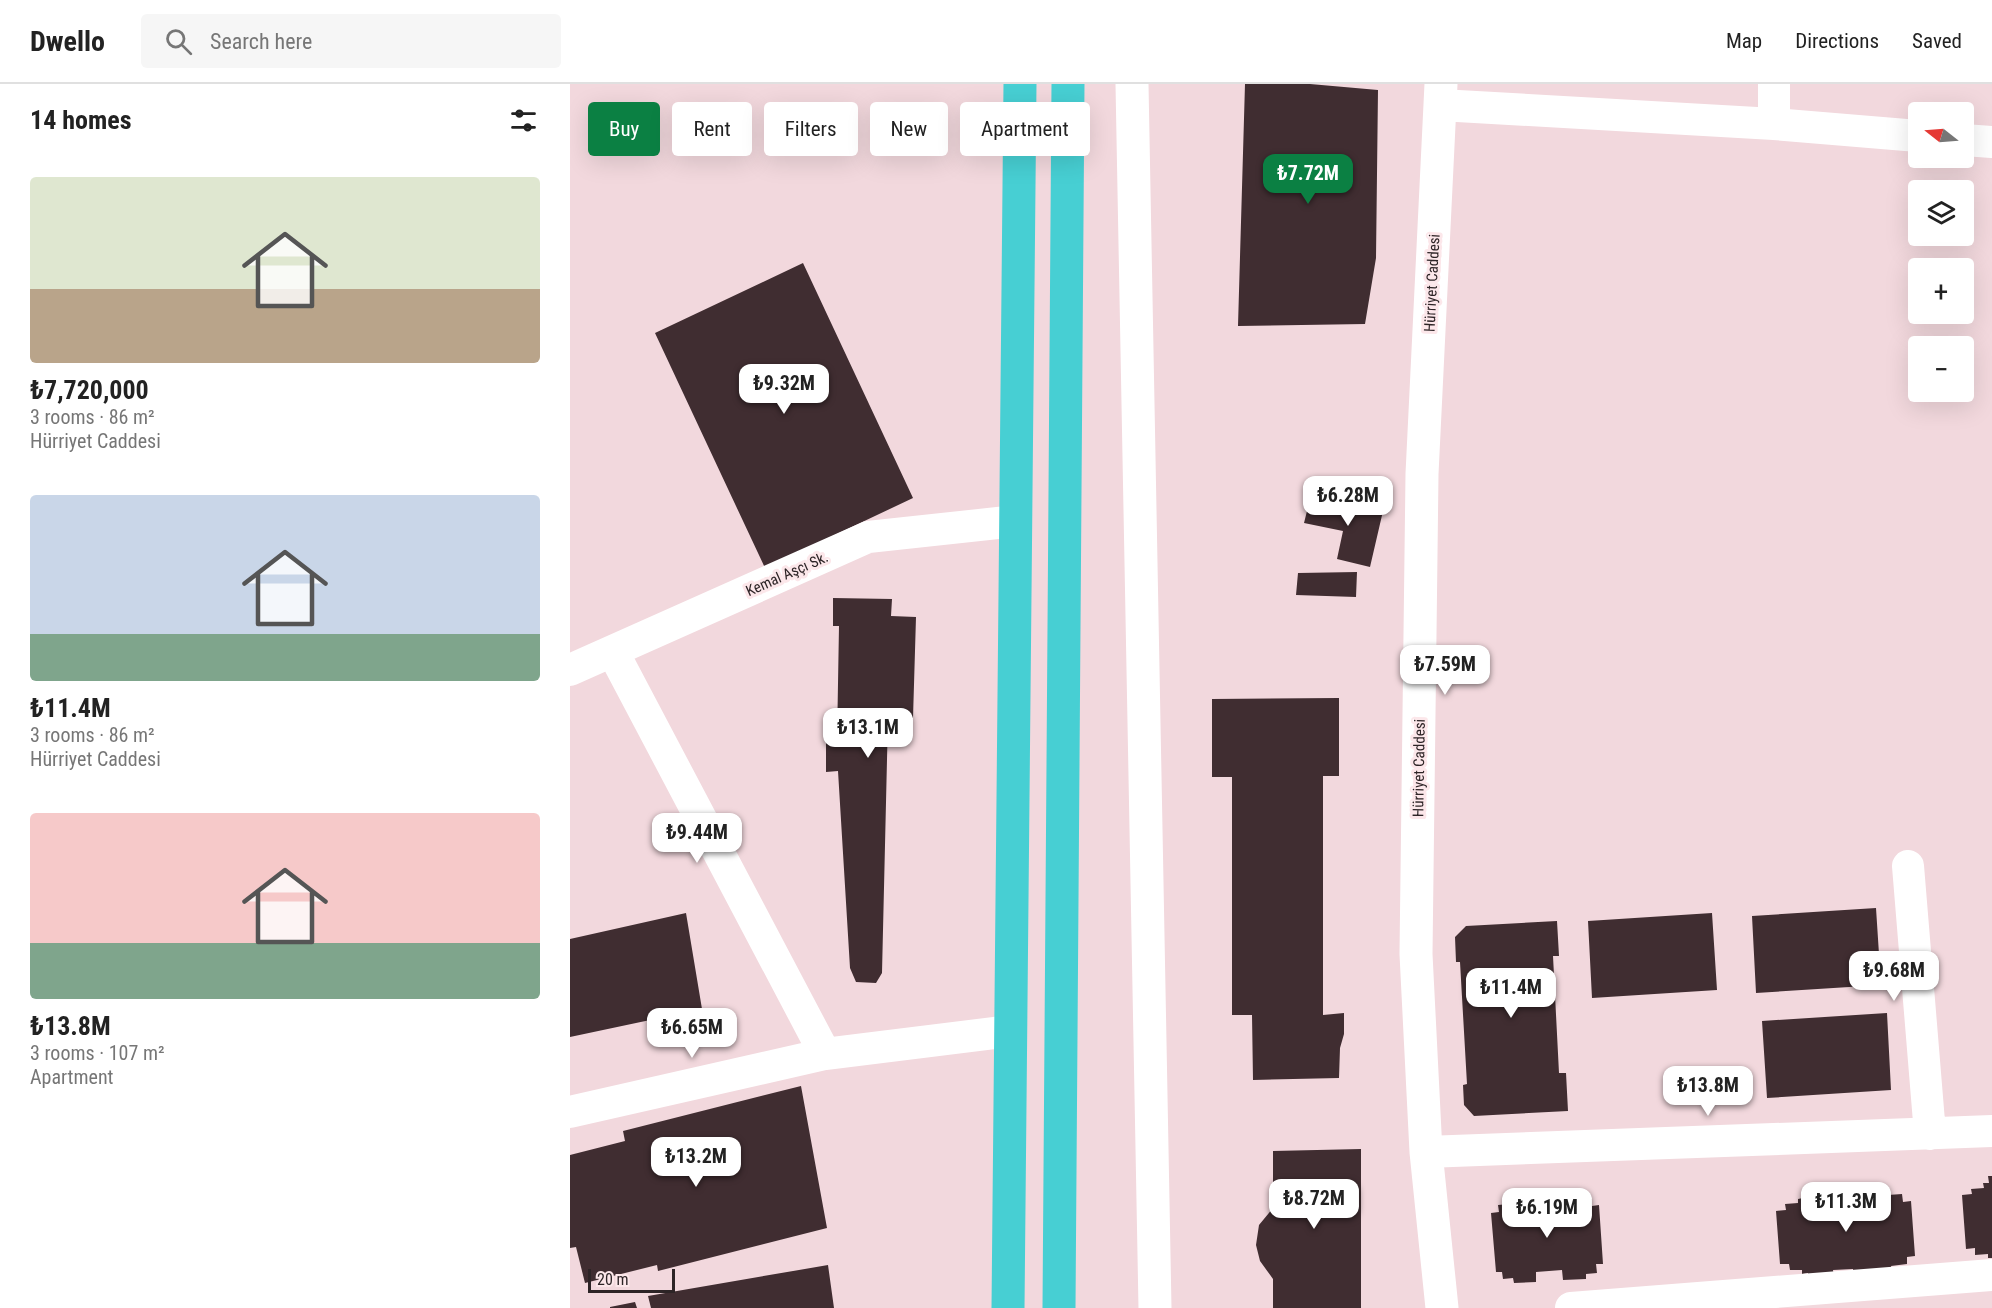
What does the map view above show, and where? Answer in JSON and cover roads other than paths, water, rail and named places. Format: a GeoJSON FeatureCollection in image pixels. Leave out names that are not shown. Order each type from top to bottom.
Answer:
{"type":"FeatureCollection","features":[{"type":"Feature","properties":{"kind":"highway"},"geometry":{"type":"LineString","coordinates":[[1008,1308],[1020,84]]}},
{"type":"Feature","properties":{"kind":"highway"},"geometry":{"type":"LineString","coordinates":[[1059,1308],[1068,84]]}},
{"type":"Feature","properties":{"kind":"main road"},"geometry":{"type":"LineString","coordinates":[[1132,84],[1155,1308]]}},
{"type":"Feature","properties":{"kind":"main road","name":"Hürriyet Caddesi"},"geometry":{"type":"LineString","coordinates":[[1441,94],[1422,474],[1416,954],[1426,1152],[1442,1308]]}},
{"type":"Feature","properties":{"kind":"street"},"geometry":{"type":"LineString","coordinates":[[1774,84],[1774,124]]}},
{"type":"Feature","properties":{"kind":"street"},"geometry":{"type":"LineString","coordinates":[[1441,94],[1908,135]]}},
{"type":"Feature","properties":{"kind":"street"},"geometry":{"type":"LineString","coordinates":[[1974,141],[1992,142]]}},
{"type":"Feature","properties":{"kind":"street","name":"Kemal Aşçı Sk."},"geometry":{"type":"LineString","coordinates":[[570,670],[868,537],[1016,521]]}},
{"type":"Feature","properties":{"kind":"street"},"geometry":{"type":"LineString","coordinates":[[613,652],[825,1054]]}},
{"type":"Feature","properties":{"kind":"street"},"geometry":{"type":"LineString","coordinates":[[1908,866],[1930,1134]]}},
{"type":"Feature","properties":{"kind":"street"},"geometry":{"type":"LineString","coordinates":[[570,1113],[825,1054],[1010,1031]]}},
{"type":"Feature","properties":{"kind":"street"},"geometry":{"type":"LineString","coordinates":[[1426,1152],[1992,1131]]}},
{"type":"Feature","properties":{"kind":"street"},"geometry":{"type":"LineString","coordinates":[[1572,1308],[1992,1275]]}}]}
